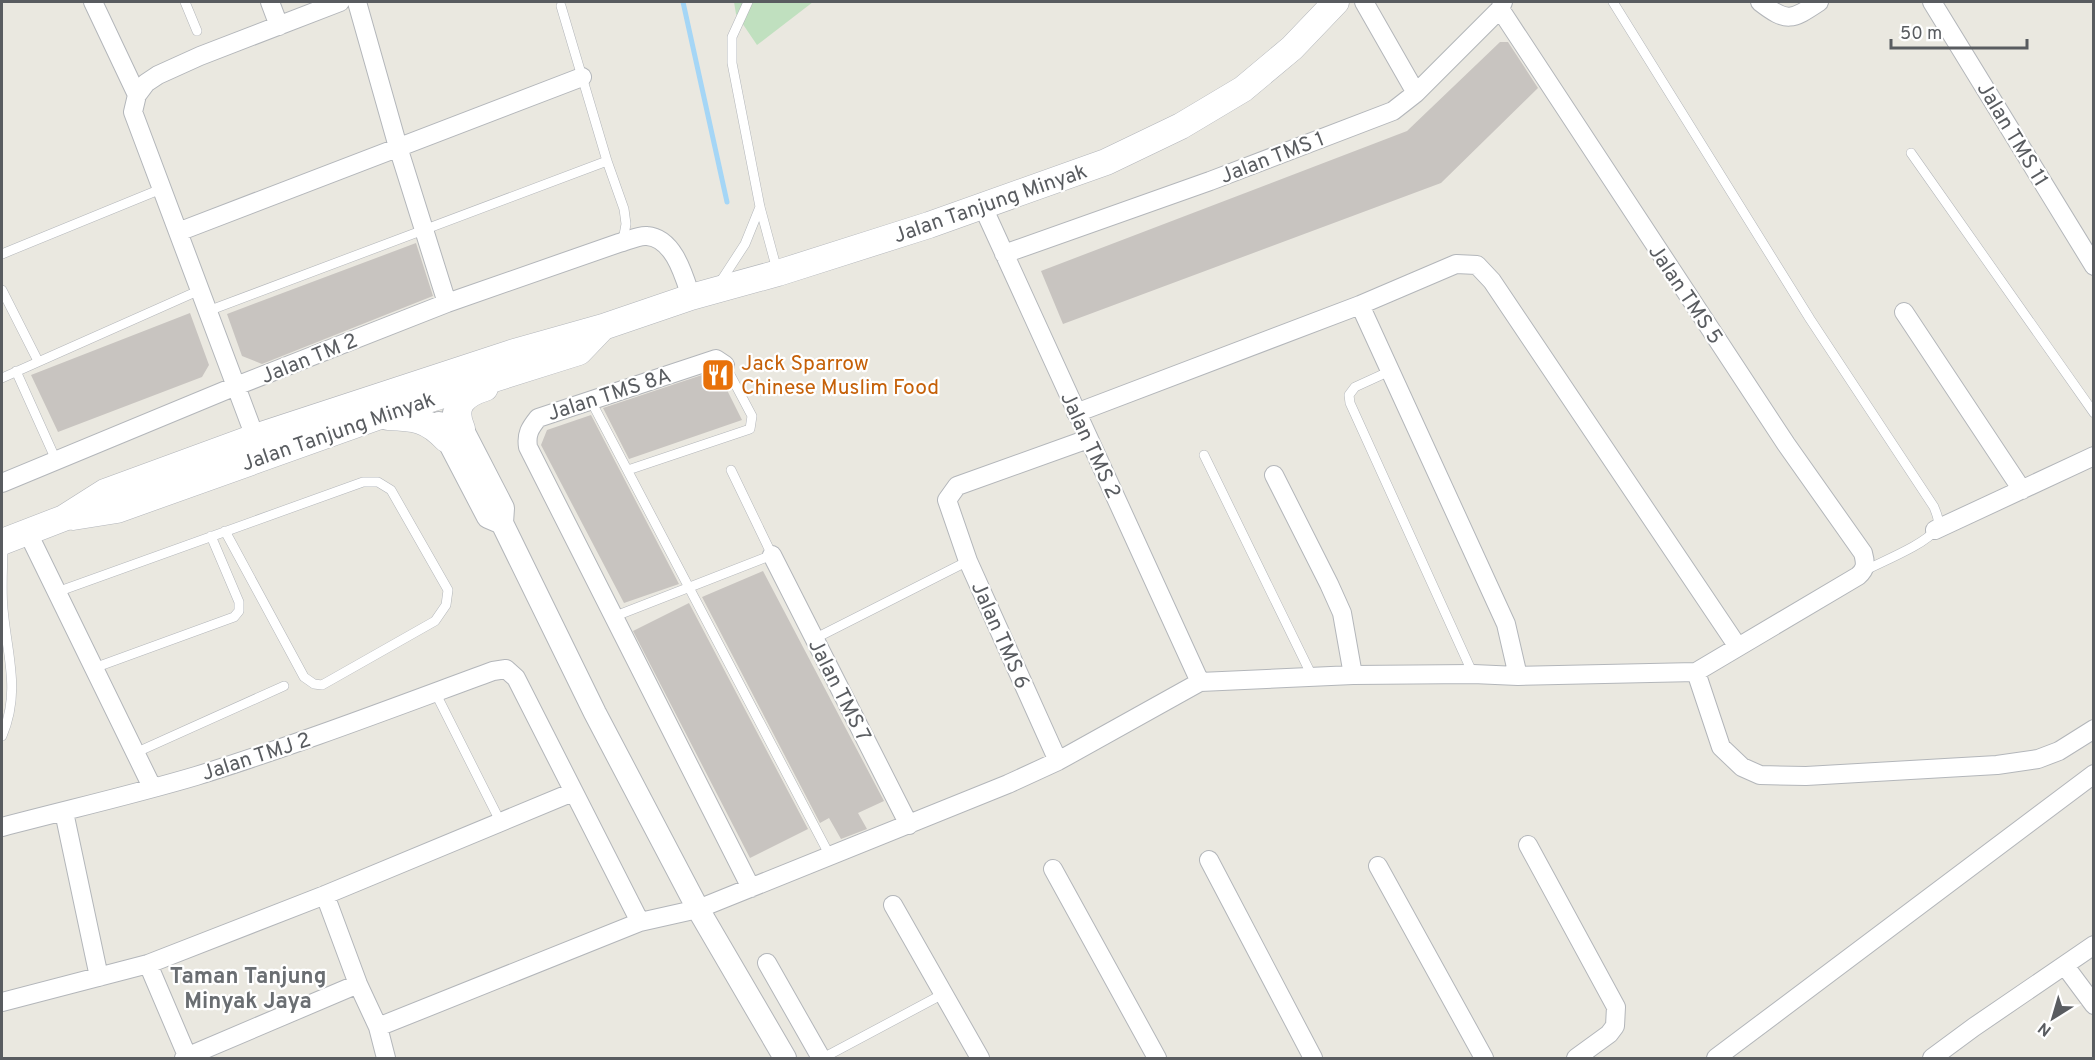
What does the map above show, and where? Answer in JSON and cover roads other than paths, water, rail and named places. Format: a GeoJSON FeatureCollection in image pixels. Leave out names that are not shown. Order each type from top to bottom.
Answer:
{"type":"FeatureCollection","features":[{"type":"Feature","properties":{"kind":"main road","name":"Jalan Tanjung Minyak"},"geometry":{"type":"LineString","coordinates":[[64,518],[117,510],[379,417],[432,388],[542,343],[603,327],[703,294],[778,273],[983,207],[1106,162],[1181,126],[1243,89],[1292,48],[1336,2]]}},
{"type":"Feature","properties":{"kind":"main road","name":"Jalan Tanjung Minyak"},"geometry":{"type":"LineString","coordinates":[[2,541],[64,518],[105,492],[255,436],[432,388],[525,369],[579,352],[603,327]]}},
{"type":"Feature","properties":{"kind":"main road"},"geometry":{"type":"LineString","coordinates":[[379,417],[417,418],[454,434],[458,420],[458,408],[464,398],[475,391],[510,381],[525,369]]}},
{"type":"Feature","properties":{"kind":"street"},"geometry":{"type":"LineString","coordinates":[[93,2],[137,95]]}},
{"type":"Feature","properties":{"kind":"street"},"geometry":{"type":"LineString","coordinates":[[270,2],[279,26]]}},
{"type":"Feature","properties":{"kind":"street"},"geometry":{"type":"LineString","coordinates":[[255,436],[133,112],[137,95],[146,83],[158,75],[200,56],[340,2]]}},
{"type":"Feature","properties":{"kind":"street"},"geometry":{"type":"LineString","coordinates":[[357,2],[398,147],[447,303]]}},
{"type":"Feature","properties":{"kind":"street"},"geometry":{"type":"LineString","coordinates":[[1364,2],[1416,93]]}},
{"type":"Feature","properties":{"kind":"street"},"geometry":{"type":"LineString","coordinates":[[1760,2],[1786,17],[1798,17],[1819,2]]}},
{"type":"Feature","properties":{"kind":"street","name":"Jalan TMS 11"},"geometry":{"type":"LineString","coordinates":[[1932,2],[2094,266]]}},
{"type":"Feature","properties":{"kind":"street","name":"Jalan TMS 1"},"geometry":{"type":"LineString","coordinates":[[1004,254],[1210,181],[1393,111],[1416,93],[1502,5]]}},
{"type":"Feature","properties":{"kind":"street","name":"Jalan TMS 5"},"geometry":{"type":"LineString","coordinates":[[1502,5],[1786,444],[1863,553],[1866,563],[1861,573]]}},
{"type":"Feature","properties":{"kind":"street"},"geometry":{"type":"LineString","coordinates":[[178,232],[582,77]]}},
{"type":"Feature","properties":{"kind":"street","name":"Jalan TMS 2"},"geometry":{"type":"LineString","coordinates":[[983,207],[1200,682]]}},
{"type":"Feature","properties":{"kind":"street","name":"Jalan TM 2"},"geometry":{"type":"LineString","coordinates":[[2,483],[236,386],[447,303],[619,243],[647,236],[665,243],[703,294]]}},
{"type":"Feature","properties":{"kind":"street"},"geometry":{"type":"LineString","coordinates":[[1076,413],[1360,305],[1456,264],[1477,265],[1492,281],[1738,647]]}},
{"type":"Feature","properties":{"kind":"street"},"geometry":{"type":"LineString","coordinates":[[1360,305],[1506,624],[1518,676]]}},
{"type":"Feature","properties":{"kind":"street"},"geometry":{"type":"LineString","coordinates":[[1904,312],[2022,490]]}},
{"type":"Feature","properties":{"kind":"street","name":"Jalan TMS 8A"},"geometry":{"type":"LineString","coordinates":[[613,617],[528,447],[526,436],[538,418],[716,359],[724,366]]}},
{"type":"Feature","properties":{"kind":"street"},"geometry":{"type":"LineString","coordinates":[[432,388],[454,434],[488,517],[502,524],[594,713],[698,909],[785,1059]]}},
{"type":"Feature","properties":{"kind":"street","name":"Jalan TMS 6"},"geometry":{"type":"LineString","coordinates":[[1058,761],[968,561],[946,500],[957,486],[1088,440]]}},
{"type":"Feature","properties":{"kind":"street"},"geometry":{"type":"LineString","coordinates":[[1935,530],[2094,456]]}},
{"type":"Feature","properties":{"kind":"street"},"geometry":{"type":"LineString","coordinates":[[1274,475],[1342,613],[1353,675]]}},
{"type":"Feature","properties":{"kind":"street"},"geometry":{"type":"LineString","coordinates":[[28,533],[152,787]]}},
{"type":"Feature","properties":{"kind":"street","name":"Jalan TMS 7"},"geometry":{"type":"LineString","coordinates":[[772,555],[909,825]]}},
{"type":"Feature","properties":{"kind":"street"},"geometry":{"type":"LineString","coordinates":[[378,1027],[640,922],[698,909],[1008,784],[1058,761],[1200,682],[1353,675],[1518,676],[1696,672],[1861,573]]}},
{"type":"Feature","properties":{"kind":"street"},"geometry":{"type":"LineString","coordinates":[[613,617],[751,888]]}},
{"type":"Feature","properties":{"kind":"street","name":"Jalan TMJ 2"},"geometry":{"type":"LineString","coordinates":[[2,826],[64,812],[195,776],[300,741],[493,671],[506,669],[516,678],[573,792]]}},
{"type":"Feature","properties":{"kind":"street"},"geometry":{"type":"LineString","coordinates":[[1696,672],[1721,747],[1742,767],[1760,775],[1806,776],[1997,765],[2038,759],[2059,751],[2094,729]]}},
{"type":"Feature","properties":{"kind":"street"},"geometry":{"type":"LineString","coordinates":[[1716,1059],[2094,774]]}},
{"type":"Feature","properties":{"kind":"street"},"geometry":{"type":"LineString","coordinates":[[2,1002],[148,964],[325,895],[573,792],[640,922]]}},
{"type":"Feature","properties":{"kind":"street"},"geometry":{"type":"LineString","coordinates":[[64,812],[99,977]]}},
{"type":"Feature","properties":{"kind":"street"},"geometry":{"type":"LineString","coordinates":[[1528,845],[1616,1007],[1615,1026],[1609,1034],[1576,1059]]}},
{"type":"Feature","properties":{"kind":"street"},"geometry":{"type":"LineString","coordinates":[[1209,860],[1313,1059]]}},
{"type":"Feature","properties":{"kind":"street"},"geometry":{"type":"LineString","coordinates":[[1378,866],[1484,1059]]}},
{"type":"Feature","properties":{"kind":"street"},"geometry":{"type":"LineString","coordinates":[[1053,869],[1152,1057]]}},
{"type":"Feature","properties":{"kind":"street"},"geometry":{"type":"LineString","coordinates":[[325,895],[358,984],[378,1027],[386,1059]]}},
{"type":"Feature","properties":{"kind":"street"},"geometry":{"type":"LineString","coordinates":[[893,905],[980,1059]]}},
{"type":"Feature","properties":{"kind":"street"},"geometry":{"type":"LineString","coordinates":[[1932,1059],[2094,945]]}},
{"type":"Feature","properties":{"kind":"street"},"geometry":{"type":"LineString","coordinates":[[767,963],[822,1059]]}},
{"type":"Feature","properties":{"kind":"street"},"geometry":{"type":"LineString","coordinates":[[148,964],[186,1058],[358,984]]}},
{"type":"Feature","properties":{"kind":"street"},"geometry":{"type":"LineString","coordinates":[[2065,966],[2094,1005]]}},
{"type":"Feature","properties":{"kind":"lane"},"geometry":{"type":"LineString","coordinates":[[185,2],[197,31]]}},
{"type":"Feature","properties":{"kind":"lane"},"geometry":{"type":"LineString","coordinates":[[748,2],[732,37],[732,63],[760,207],[778,273]]}},
{"type":"Feature","properties":{"kind":"lane"},"geometry":{"type":"LineString","coordinates":[[1613,2],[1810,319],[1934,507],[1939,520],[1935,530],[1923,541],[1861,573]]}},
{"type":"Feature","properties":{"kind":"lane"},"geometry":{"type":"LineString","coordinates":[[561,6],[624,209],[626,224],[624,235],[619,243]]}},
{"type":"Feature","properties":{"kind":"lane"},"geometry":{"type":"LineString","coordinates":[[1911,153],[2094,413]]}},
{"type":"Feature","properties":{"kind":"lane"},"geometry":{"type":"LineString","coordinates":[[208,311],[607,160]]}},
{"type":"Feature","properties":{"kind":"lane"},"geometry":{"type":"LineString","coordinates":[[2,254],[161,189]]}},
{"type":"Feature","properties":{"kind":"lane"},"geometry":{"type":"LineString","coordinates":[[703,294],[745,244],[760,207]]}},
{"type":"Feature","properties":{"kind":"lane"},"geometry":{"type":"LineString","coordinates":[[2,290],[38,361]]}},
{"type":"Feature","properties":{"kind":"lane"},"geometry":{"type":"LineString","coordinates":[[2,378],[200,290]]}},
{"type":"Feature","properties":{"kind":"lane"},"geometry":{"type":"LineString","coordinates":[[628,470],[750,429],[752,416],[724,366]]}},
{"type":"Feature","properties":{"kind":"lane"},"geometry":{"type":"LineString","coordinates":[[16,370],[56,460]]}},
{"type":"Feature","properties":{"kind":"lane"},"geometry":{"type":"LineString","coordinates":[[1390,372],[1355,387],[1349,394],[1350,403],[1473,674]]}},
{"type":"Feature","properties":{"kind":"lane"},"geometry":{"type":"LineString","coordinates":[[591,401],[830,856]]}},
{"type":"Feature","properties":{"kind":"lane"},"geometry":{"type":"LineString","coordinates":[[1204,454],[1311,676]]}},
{"type":"Feature","properties":{"kind":"lane"},"geometry":{"type":"LineString","coordinates":[[613,617],[772,555],[731,470]]}},
{"type":"Feature","properties":{"kind":"lane"},"geometry":{"type":"LineString","coordinates":[[57,592],[211,536],[225,531],[363,482],[378,482],[391,490],[448,590],[446,605],[435,621],[322,685],[314,684],[304,677],[225,531]]}},
{"type":"Feature","properties":{"kind":"lane"},"geometry":{"type":"LineString","coordinates":[[94,668],[234,617],[239,611],[238,602],[211,536]]}},
{"type":"Feature","properties":{"kind":"lane"},"geometry":{"type":"LineString","coordinates":[[2,541],[3,607],[11,660],[11,708],[2,736]]}},
{"type":"Feature","properties":{"kind":"lane"},"geometry":{"type":"LineString","coordinates":[[814,639],[968,561]]}},
{"type":"Feature","properties":{"kind":"lane"},"geometry":{"type":"LineString","coordinates":[[135,753],[284,686]]}},
{"type":"Feature","properties":{"kind":"lane"},"geometry":{"type":"LineString","coordinates":[[435,692],[500,821]]}},
{"type":"Feature","properties":{"kind":"lane"},"geometry":{"type":"LineString","coordinates":[[822,1059],[943,994]]}},
{"type":"Feature","properties":{"kind":"waterway"},"geometry":{"type":"LineString","coordinates":[[683,2],[727,202]]}},
{"type":"Feature","properties":{"kind":"place","name":"Jack Sparrow Chinese Muslim Food"},"geometry":{"type":"Point","coordinates":[718,375]}},
{"type":"Feature","properties":{"kind":"district","name":"Taman Tanjung Minyak Jaya"},"geometry":{"type":"Point","coordinates":[248,988]}}]}
